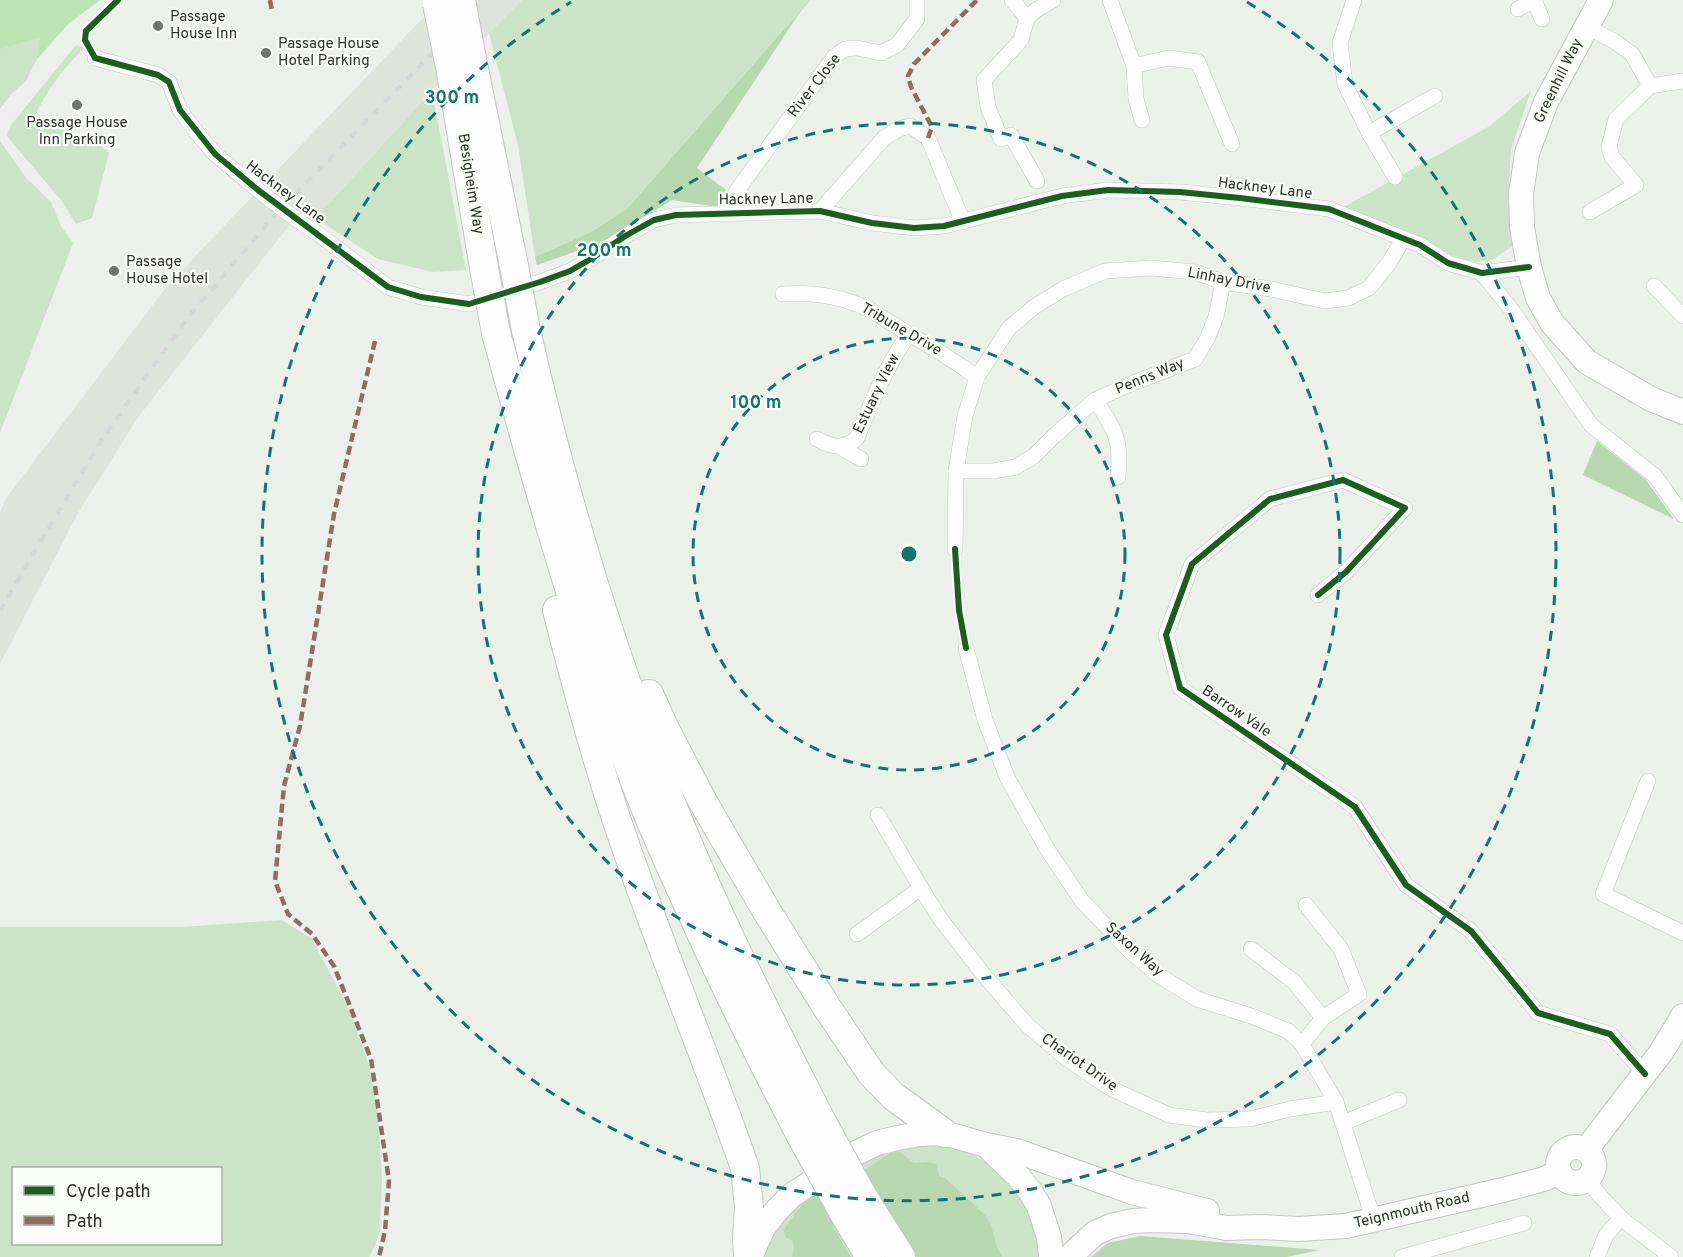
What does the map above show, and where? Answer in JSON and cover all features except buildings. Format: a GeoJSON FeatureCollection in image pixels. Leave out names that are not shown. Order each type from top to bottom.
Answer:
{"type":"FeatureCollection","features":[{"type":"Feature","properties":{"kind":"highway","name":"Besigheim Way"},"geometry":{"type":"LineString","coordinates":[[445,1],[514,266],[536,375],[579,536]]}},
{"type":"Feature","properties":{"kind":"highway","name":"Besigheim Way"},"geometry":{"type":"LineString","coordinates":[[462,65],[484,268],[496,333],[536,481]]}},
{"type":"Feature","properties":{"kind":"highway"},"geometry":{"type":"LineString","coordinates":[[536,481],[590,654],[640,794],[665,856],[736,1009],[810,1127],[853,1203],[870,1257]]}},
{"type":"Feature","properties":{"kind":"highway"},"geometry":{"type":"LineString","coordinates":[[536,481],[544,559],[594,747],[644,899],[745,1168],[749,1206],[747,1238],[749,1257]]}},
{"type":"Feature","properties":{"kind":"highway"},"geometry":{"type":"LineString","coordinates":[[579,536],[636,707],[673,807],[699,869],[760,999],[810,1127]]}},
{"type":"Feature","properties":{"kind":"highway"},"geometry":{"type":"LineString","coordinates":[[579,536],[616,612],[642,680],[666,731],[703,802],[766,910],[871,1073],[892,1096],[944,1133]]}},
{"type":"Feature","properties":{"kind":"highway"},"geometry":{"type":"LineString","coordinates":[[853,1203],[901,1257]]}},
{"type":"Feature","properties":{"kind":"main road","name":"Greenhill Way"},"geometry":{"type":"LineString","coordinates":[[1601,0],[1546,102],[1527,153],[1521,194],[1522,227],[1529,267],[1538,298],[1552,323],[1587,362],[1651,399],[1683,412]]}},
{"type":"Feature","properties":{"kind":"main road"},"geometry":{"type":"LineString","coordinates":[[1586,1150],[1662,1051],[1683,1016]]}},
{"type":"Feature","properties":{"kind":"main road","name":"Teignmouth Road"},"geometry":{"type":"LineString","coordinates":[[749,1257],[763,1228],[785,1202],[812,1181],[856,1153],[877,1143],[920,1134],[944,1133],[1017,1151],[1132,1192],[1224,1215],[1261,1227]]}},
{"type":"Feature","properties":{"kind":"main road"},"geometry":{"type":"LineString","coordinates":[[986,1145],[1018,1176],[1039,1206],[1049,1237],[1051,1257]]}},
{"type":"Feature","properties":{"kind":"main road"},"geometry":{"type":"LineString","coordinates":[[1575,1147],[1586,1150],[1593,1159],[1593,1170],[1587,1180],[1577,1184],[1566,1181],[1559,1172],[1558,1161],[1564,1151],[1575,1147]]}},
{"type":"Feature","properties":{"kind":"main road","name":"Teignmouth Road"},"geometry":{"type":"LineString","coordinates":[[1069,1257],[1095,1233],[1133,1221],[1188,1221],[1226,1228],[1299,1229],[1346,1226],[1503,1190],[1544,1179],[1559,1172]]}},
{"type":"Feature","properties":{"kind":"street","name":"River Close"},"geometry":{"type":"LineString","coordinates":[[731,213],[736,192],[834,57],[845,49],[857,48],[881,53],[897,45],[917,19],[917,0]]}},
{"type":"Feature","properties":{"kind":"street"},"geometry":{"type":"LineString","coordinates":[[1012,0],[1027,18]]}},
{"type":"Feature","properties":{"kind":"street"},"geometry":{"type":"LineString","coordinates":[[1037,181],[1011,135],[1001,138],[988,107],[984,80],[1021,40],[1027,18],[1053,0]]}},
{"type":"Feature","properties":{"kind":"street"},"geometry":{"type":"LineString","coordinates":[[1110,0],[1134,66],[1136,99],[1142,120]]}},
{"type":"Feature","properties":{"kind":"street"},"geometry":{"type":"LineString","coordinates":[[1354,0],[1340,43],[1345,84],[1395,177]]}},
{"type":"Feature","properties":{"kind":"street"},"geometry":{"type":"LineString","coordinates":[[1518,9],[1534,0],[1542,19]]}},
{"type":"Feature","properties":{"kind":"street"},"geometry":{"type":"LineString","coordinates":[[1587,27],[1614,41],[1632,54],[1650,86]]}},
{"type":"Feature","properties":{"kind":"street","name":"Hackney Lane"},"geometry":{"type":"LineString","coordinates":[[95,58],[158,75],[169,82],[180,110],[215,154],[388,288],[421,297],[469,304],[570,271],[654,220],[676,215],[820,211],[872,223],[914,228],[944,226],[1062,196],[1108,190],[1180,192],[1329,209],[1420,245],[1448,263],[1482,273],[1529,267]]}},
{"type":"Feature","properties":{"kind":"street"},"geometry":{"type":"LineString","coordinates":[[1134,66],[1168,58],[1198,62],[1232,144]]}},
{"type":"Feature","properties":{"kind":"street"},"geometry":{"type":"LineString","coordinates":[[1590,212],[1636,185],[1612,157],[1609,147],[1616,119],[1650,86],[1683,81]]}},
{"type":"Feature","properties":{"kind":"street"},"geometry":{"type":"LineString","coordinates":[[1370,133],[1435,96]]}},
{"type":"Feature","properties":{"kind":"street"},"geometry":{"type":"LineString","coordinates":[[820,211],[884,138],[899,129],[910,126],[928,138],[963,222]]}},
{"type":"Feature","properties":{"kind":"street","name":"Linhay Drive"},"geometry":{"type":"LineString","coordinates":[[955,549],[956,471],[964,416],[977,377],[1009,328],[1034,307],[1063,288],[1105,271],[1151,268],[1195,272],[1223,282],[1271,289],[1325,301],[1348,298],[1369,288],[1389,263],[1403,238]]}},
{"type":"Feature","properties":{"kind":"street"},"geometry":{"type":"LineString","coordinates":[[1482,273],[1511,309],[1591,425],[1655,476],[1683,515]]}},
{"type":"Feature","properties":{"kind":"street","name":"Penns Way"},"geometry":{"type":"LineString","coordinates":[[956,471],[993,471],[1016,467],[1034,456],[1095,400],[1128,384],[1195,359],[1216,317],[1223,282]]}},
{"type":"Feature","properties":{"kind":"street"},"geometry":{"type":"LineString","coordinates":[[1654,286],[1683,316]]}},
{"type":"Feature","properties":{"kind":"street","name":"Tribune Drive"},"geometry":{"type":"LineString","coordinates":[[783,294],[813,294],[842,299],[868,309],[923,340],[977,377]]}},
{"type":"Feature","properties":{"kind":"street","name":"Estuary View"},"geometry":{"type":"LineString","coordinates":[[840,447],[852,443],[857,438],[880,382],[909,334]]}},
{"type":"Feature","properties":{"kind":"street","name":"Penns Way"},"geometry":{"type":"LineString","coordinates":[[1095,400],[1111,423],[1119,443],[1118,477]]}},
{"type":"Feature","properties":{"kind":"street","name":"Estuary View"},"geometry":{"type":"LineString","coordinates":[[817,439],[827,445],[840,447],[861,459]]}},
{"type":"Feature","properties":{"kind":"street","name":"Barrow Vale"},"geometry":{"type":"LineString","coordinates":[[1318,595],[1346,572],[1405,508],[1343,480],[1270,499],[1192,564],[1167,635],[1180,688],[1354,807],[1406,885],[1471,931],[1538,1013],[1610,1034],[1645,1074]]}},
{"type":"Feature","properties":{"kind":"street","name":"Saxon Way"},"geometry":{"type":"LineString","coordinates":[[966,648],[985,720],[1007,777],[1047,849],[1082,901],[1131,952],[1158,975],[1197,999],[1254,1017],[1288,1031],[1302,1044],[1336,1102],[1374,1221]]}},
{"type":"Feature","properties":{"kind":"street"},"geometry":{"type":"LineString","coordinates":[[1648,781],[1603,894],[1683,933]]}},
{"type":"Feature","properties":{"kind":"street","name":"Chariot Drive"},"geometry":{"type":"LineString","coordinates":[[878,815],[939,917],[983,974],[1028,1026],[1066,1058],[1110,1088],[1169,1115],[1207,1120],[1250,1119],[1290,1109],[1336,1102]]}},
{"type":"Feature","properties":{"kind":"street"},"geometry":{"type":"LineString","coordinates":[[857,934],[921,888]]}},
{"type":"Feature","properties":{"kind":"street"},"geometry":{"type":"LineString","coordinates":[[1302,1044],[1323,1018],[1359,994],[1341,949],[1306,905]]}},
{"type":"Feature","properties":{"kind":"street"},"geometry":{"type":"LineString","coordinates":[[1251,950],[1294,982],[1323,1018]]}},
{"type":"Feature","properties":{"kind":"street"},"geometry":{"type":"LineString","coordinates":[[1343,1123],[1400,1100]]}},
{"type":"Feature","properties":{"kind":"street"},"geometry":{"type":"LineString","coordinates":[[1587,1180],[1621,1218],[1671,1257]]}},
{"type":"Feature","properties":{"kind":"street"},"geometry":{"type":"LineString","coordinates":[[1597,1257],[1606,1235],[1621,1218]]}},
{"type":"Feature","properties":{"kind":"street"},"geometry":{"type":"LineString","coordinates":[[1402,1257],[1524,1223]]}},
{"type":"Feature","properties":{"kind":"shaded area"},"geometry":{"type":"Polygon","coordinates":[[[0,0],[100,0],[69,23],[37,59],[26,81],[11,94],[0,109],[0,0]]]}},
{"type":"Feature","properties":{"kind":"shaded area"},"geometry":{"type":"Polygon","coordinates":[[[0,0],[100,0],[69,23],[37,59],[40,37],[0,49],[0,0]]]}},
{"type":"Feature","properties":{"kind":"shaded area"},"geometry":{"type":"Polygon","coordinates":[[[440,0],[522,0],[432,91],[316,218],[303,208],[139,416],[78,513],[0,664],[0,512],[7,497],[164,290],[440,0]]]}},
{"type":"Feature","properties":{"kind":"shaded area"},"geometry":{"type":"Polygon","coordinates":[[[522,0],[811,0],[627,209],[591,232],[535,257],[518,145],[489,33],[522,0]]]}},
{"type":"Feature","properties":{"kind":"shaded area"},"geometry":{"type":"Polygon","coordinates":[[[802,9],[697,168],[726,190],[717,207],[672,200],[603,242],[537,265],[535,257],[591,232],[627,209],[802,9]]]}},
{"type":"Feature","properties":{"kind":"shaded area"},"geometry":{"type":"Polygon","coordinates":[[[76,45],[84,48],[56,81],[33,119],[98,142],[109,153],[92,218],[76,224],[61,200],[6,135],[11,125],[76,45]]]}},
{"type":"Feature","properties":{"kind":"shaded area"},"geometry":{"type":"Polygon","coordinates":[[[432,91],[466,270],[433,272],[378,259],[316,218],[432,91]]]}},
{"type":"Feature","properties":{"kind":"shaded area"},"geometry":{"type":"Polygon","coordinates":[[[1531,91],[1511,149],[1508,201],[1514,245],[1492,260],[1476,262],[1455,257],[1433,244],[1342,208],[1490,126],[1531,91]]]}},
{"type":"Feature","properties":{"kind":"shaded area"},"geometry":{"type":"Polygon","coordinates":[[[0,141],[27,179],[51,202],[61,226],[73,243],[0,433],[0,141]]]}},
{"type":"Feature","properties":{"kind":"shaded area"},"geometry":{"type":"Polygon","coordinates":[[[1597,441],[1646,480],[1674,519],[1583,475],[1597,441]]]}},
{"type":"Feature","properties":{"kind":"shaded area"},"geometry":{"type":"Polygon","coordinates":[[[282,920],[312,939],[351,1013],[370,1069],[378,1113],[382,1179],[380,1230],[369,1257],[0,1257],[0,927],[181,927],[282,920]]]}},
{"type":"Feature","properties":{"kind":"shaded area"},"geometry":{"type":"Polygon","coordinates":[[[930,1143],[963,1149],[996,1168],[1008,1178],[1033,1218],[1042,1257],[761,1257],[767,1238],[799,1199],[889,1148],[930,1143]]]}},
{"type":"Feature","properties":{"kind":"shaded area"},"geometry":{"type":"Polygon","coordinates":[[[898,1151],[914,1163],[937,1164],[939,1176],[945,1178],[984,1214],[991,1225],[1002,1257],[917,1257],[865,1170],[888,1154],[898,1151]]]}},
{"type":"Feature","properties":{"kind":"shaded area"},"geometry":{"type":"Polygon","coordinates":[[[817,1193],[834,1222],[833,1227],[851,1257],[792,1257],[793,1241],[785,1236],[784,1230],[794,1217],[794,1213],[817,1193]]]}},
{"type":"Feature","properties":{"kind":"shaded area"},"geometry":{"type":"Polygon","coordinates":[[[1140,1236],[1320,1250],[1287,1257],[1091,1257],[1108,1243],[1140,1236]]]}},
{"type":"Feature","properties":{"kind":"railway"},"geometry":{"type":"LineString","coordinates":[[0,611],[103,438],[186,320],[273,217],[484,0]]}},
{"type":"Feature","properties":{"kind":"marked path"},"geometry":{"type":"LineString","coordinates":[[270,0],[272,11]]}},
{"type":"Feature","properties":{"kind":"marked path"},"geometry":{"type":"LineString","coordinates":[[928,138],[932,127],[911,87],[908,76],[914,64],[977,0]]}},
{"type":"Feature","properties":{"kind":"marked path"},"geometry":{"type":"LineString","coordinates":[[375,341],[334,514],[300,726],[284,786],[275,881],[288,914],[312,934],[334,966],[371,1059],[389,1181],[385,1231],[379,1257]]}},
{"type":"Feature","properties":{"kind":"cycle path"},"geometry":{"type":"LineString","coordinates":[[118,0],[86,31],[85,40],[95,58],[158,75],[169,82],[180,110],[215,154],[258,190],[388,287],[421,297],[469,304],[540,282],[570,271],[654,220],[676,215],[820,211],[872,223],[914,228],[944,226],[1062,196],[1108,190],[1180,192],[1329,209],[1420,245],[1448,263],[1482,273],[1529,267]]}},
{"type":"Feature","properties":{"kind":"cycle path"},"geometry":{"type":"LineString","coordinates":[[1318,595],[1346,572],[1405,508],[1343,480],[1270,499],[1192,564],[1166,635],[1180,688],[1355,807],[1406,885],[1471,931],[1538,1013],[1610,1034],[1645,1074]]}},
{"type":"Feature","properties":{"kind":"cycle path"},"geometry":{"type":"LineString","coordinates":[[955,549],[959,610],[966,648]]}},
{"type":"Feature","properties":{"kind":"place","name":"Passage House Inn"},"geometry":{"type":"Point","coordinates":[158,26]}},
{"type":"Feature","properties":{"kind":"place","name":"Passage House Hotel Parking"},"geometry":{"type":"Point","coordinates":[266,53]}},
{"type":"Feature","properties":{"kind":"place","name":"Passage House Inn Parking"},"geometry":{"type":"Point","coordinates":[77,105]}},
{"type":"Feature","properties":{"kind":"place","name":"Passage House Hotel"},"geometry":{"type":"Point","coordinates":[114,271]}}]}
